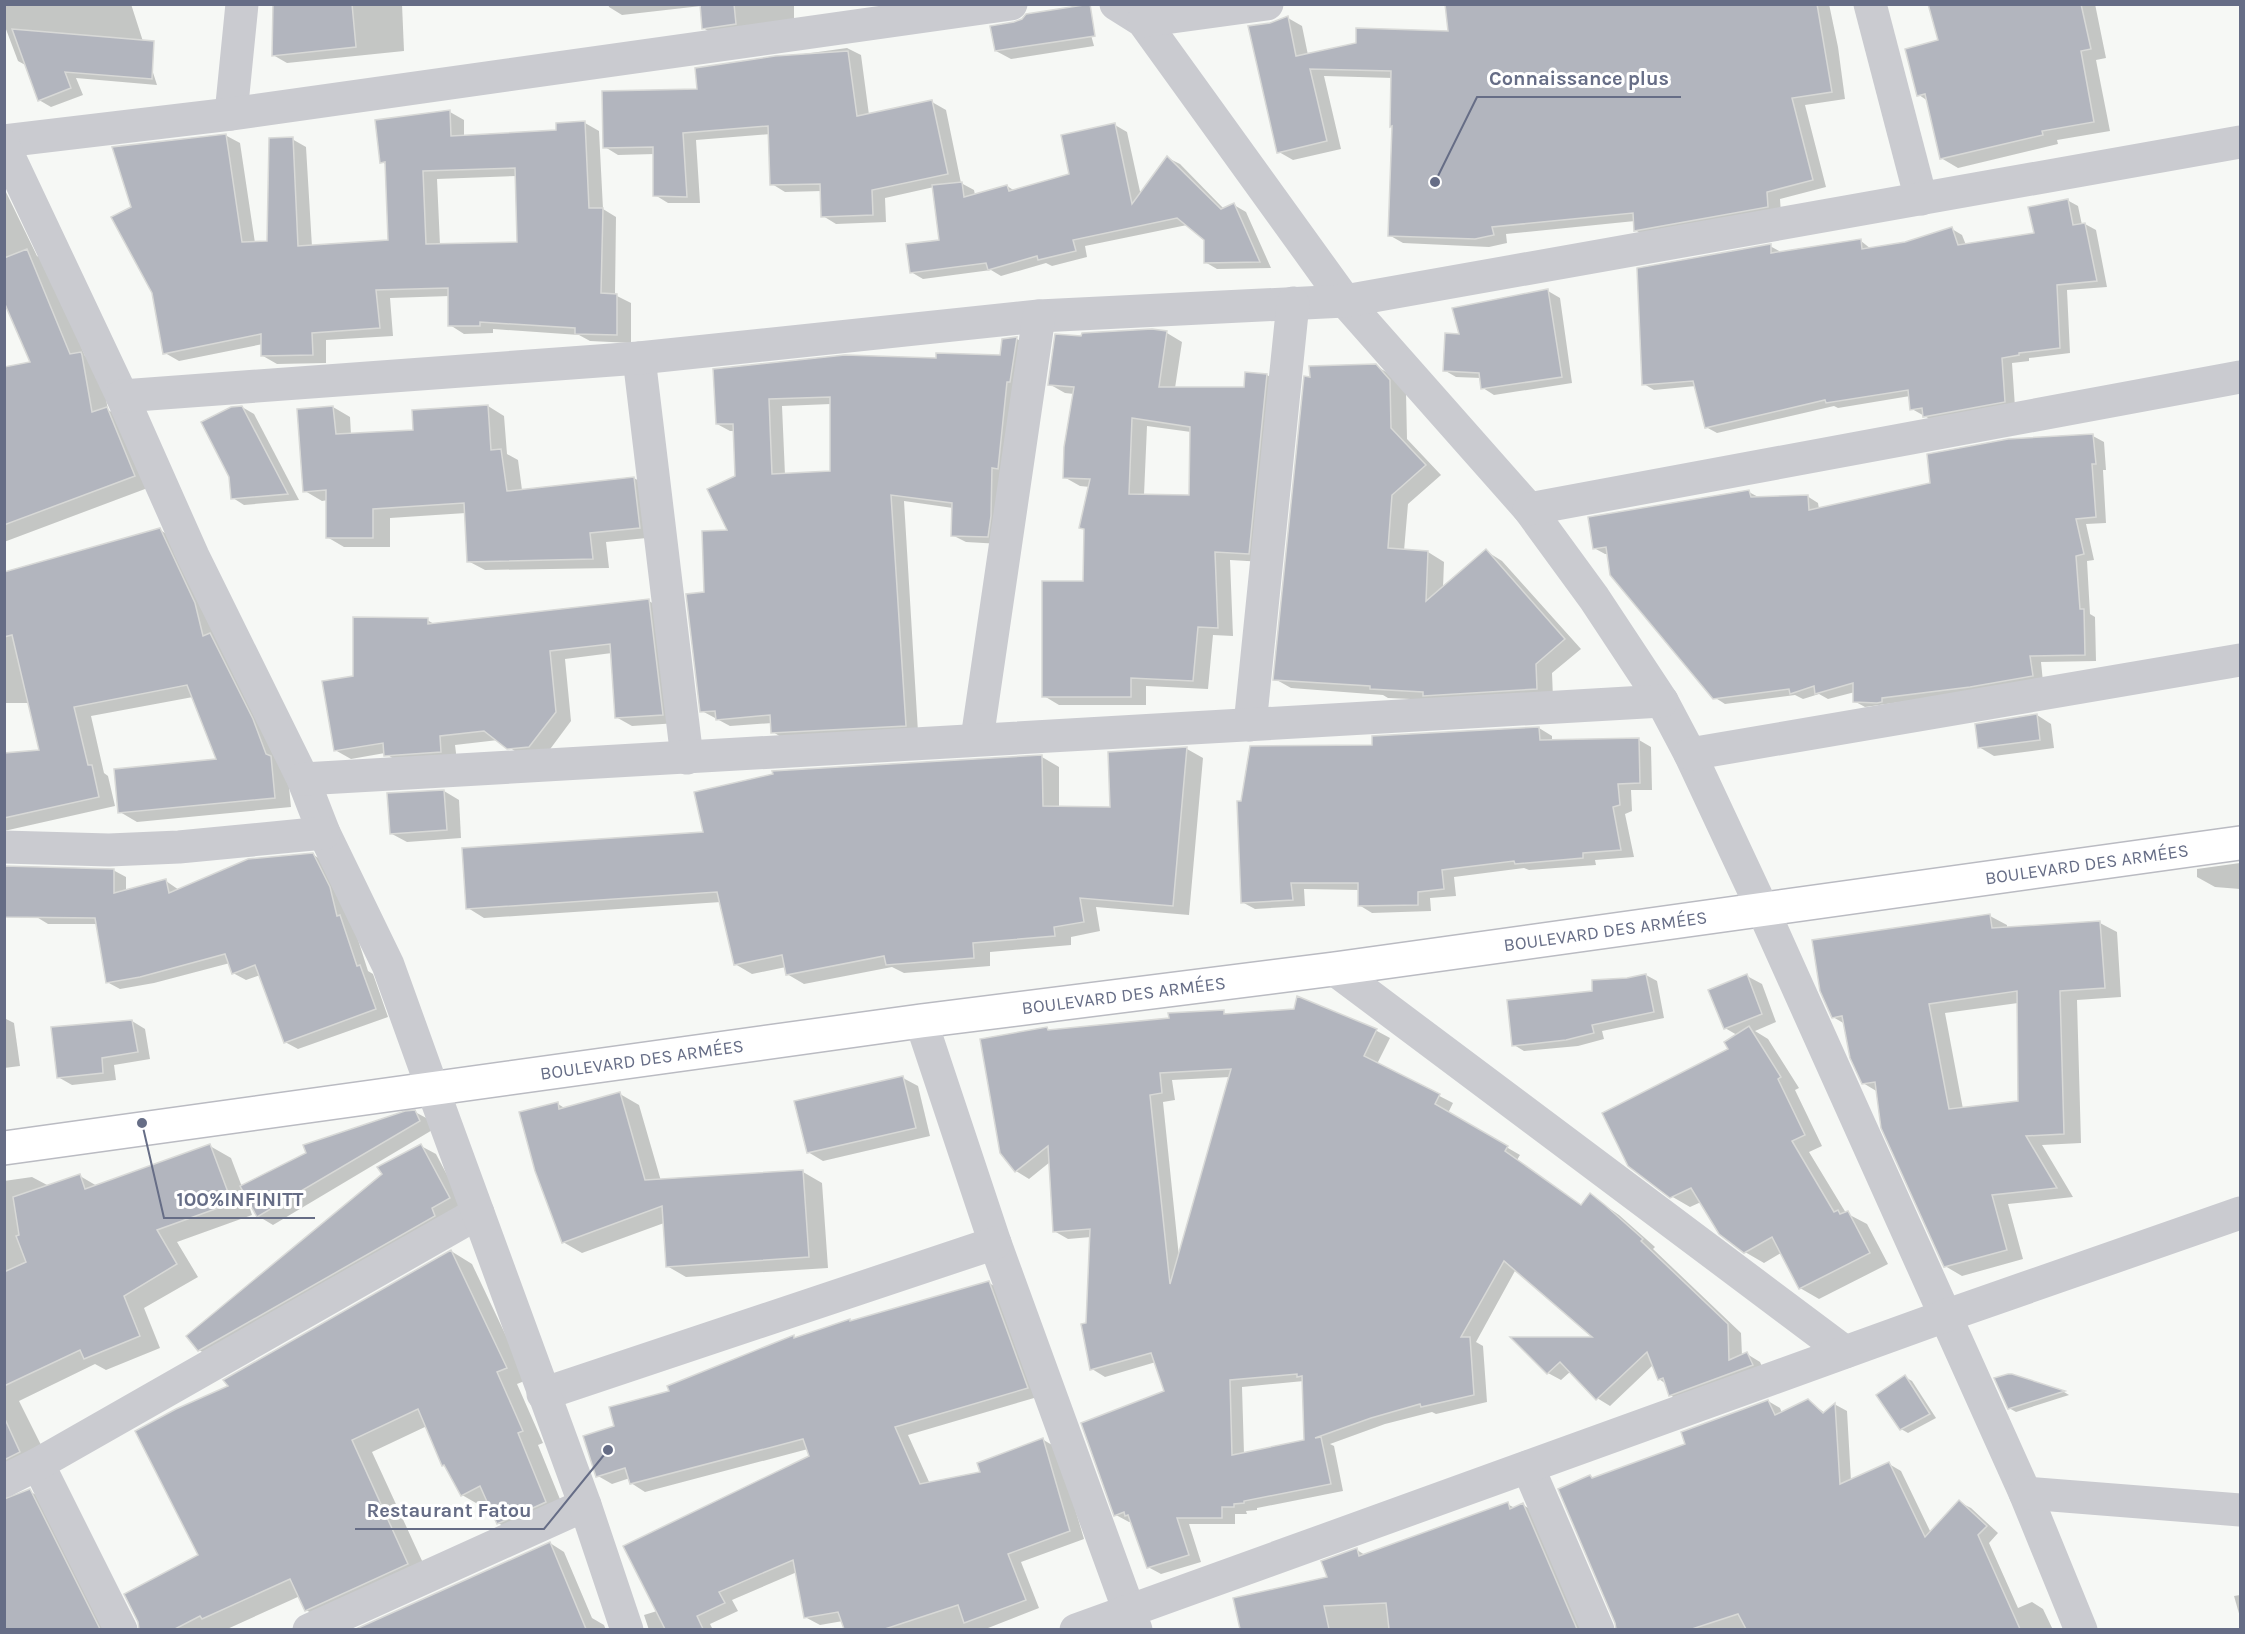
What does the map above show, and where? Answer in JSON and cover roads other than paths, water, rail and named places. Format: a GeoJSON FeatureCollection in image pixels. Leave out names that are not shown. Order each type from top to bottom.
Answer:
{"type":"FeatureCollection","features":[{"type":"Feature","properties":{"kind":"main road","name":"BOULEVARD DES ARMÉES"},"geometry":{"type":"LineString","coordinates":[[4,1149],[921,1021],[1334,969],[2241,843]]}},
{"type":"Feature","properties":{"kind":"street"},"geometry":{"type":"LineString","coordinates":[[231,114],[242,4]]}},
{"type":"Feature","properties":{"kind":"street"},"geometry":{"type":"LineString","coordinates":[[4,141],[231,114],[1011,4]]}},
{"type":"Feature","properties":{"kind":"street"},"geometry":{"type":"LineString","coordinates":[[1129,13],[1267,4]]}},
{"type":"Feature","properties":{"kind":"street"},"geometry":{"type":"LineString","coordinates":[[1870,4],[1921,200]]}},
{"type":"Feature","properties":{"kind":"street"},"geometry":{"type":"LineString","coordinates":[[1129,13],[1345,301],[1529,509],[1594,598],[1662,700],[1690,754],[1762,908],[2025,1493],[2081,1629]]}},
{"type":"Feature","properties":{"kind":"street"},"geometry":{"type":"LineString","coordinates":[[122,396],[639,358],[1039,316],[1345,301],[2241,142]]}},
{"type":"Feature","properties":{"kind":"street"},"geometry":{"type":"LineString","coordinates":[[4,146],[122,396],[193,556],[303,779],[324,833],[388,965],[585,1505],[627,1629]]}},
{"type":"Feature","properties":{"kind":"street"},"geometry":{"type":"LineString","coordinates":[[1250,725],[1293,303]]}},
{"type":"Feature","properties":{"kind":"street"},"geometry":{"type":"LineString","coordinates":[[977,739],[1039,316]]}},
{"type":"Feature","properties":{"kind":"street"},"geometry":{"type":"LineString","coordinates":[[639,358],[687,758]]}},
{"type":"Feature","properties":{"kind":"street"},"geometry":{"type":"LineString","coordinates":[[1529,509],[2241,378]]}},
{"type":"Feature","properties":{"kind":"street"},"geometry":{"type":"LineString","coordinates":[[1690,754],[2241,660]]}},
{"type":"Feature","properties":{"kind":"street"},"geometry":{"type":"LineString","coordinates":[[303,779],[1662,700]]}},
{"type":"Feature","properties":{"kind":"street"},"geometry":{"type":"LineString","coordinates":[[4,847],[110,850],[179,847],[324,833]]}},
{"type":"Feature","properties":{"kind":"street"},"geometry":{"type":"LineString","coordinates":[[1334,969],[1845,1352]]}},
{"type":"Feature","properties":{"kind":"street"},"geometry":{"type":"LineString","coordinates":[[921,1021],[995,1243],[1132,1620]]}},
{"type":"Feature","properties":{"kind":"street"},"geometry":{"type":"LineString","coordinates":[[4,1481],[38,1464],[478,1213]]}},
{"type":"Feature","properties":{"kind":"street"},"geometry":{"type":"LineString","coordinates":[[1076,1629],[1132,1620],[1528,1467],[1945,1316],[2241,1213]]}},
{"type":"Feature","properties":{"kind":"street"},"geometry":{"type":"LineString","coordinates":[[543,1394],[995,1243]]}},
{"type":"Feature","properties":{"kind":"street"},"geometry":{"type":"LineString","coordinates":[[38,1464],[121,1629]]}},
{"type":"Feature","properties":{"kind":"street"},"geometry":{"type":"LineString","coordinates":[[1528,1467],[1598,1629]]}},
{"type":"Feature","properties":{"kind":"street"},"geometry":{"type":"LineString","coordinates":[[2025,1493],[2241,1510]]}},
{"type":"Feature","properties":{"kind":"street"},"geometry":{"type":"LineString","coordinates":[[309,1629],[585,1505]]}},
{"type":"Feature","properties":{"kind":"place","name":"Connaissance plus"},"geometry":{"type":"Point","coordinates":[1435,182]}},
{"type":"Feature","properties":{"kind":"place","name":"100%INFINITT"},"geometry":{"type":"Point","coordinates":[142,1123]}},
{"type":"Feature","properties":{"kind":"place","name":"Restaurant Fatou"},"geometry":{"type":"Point","coordinates":[608,1450]}}]}
